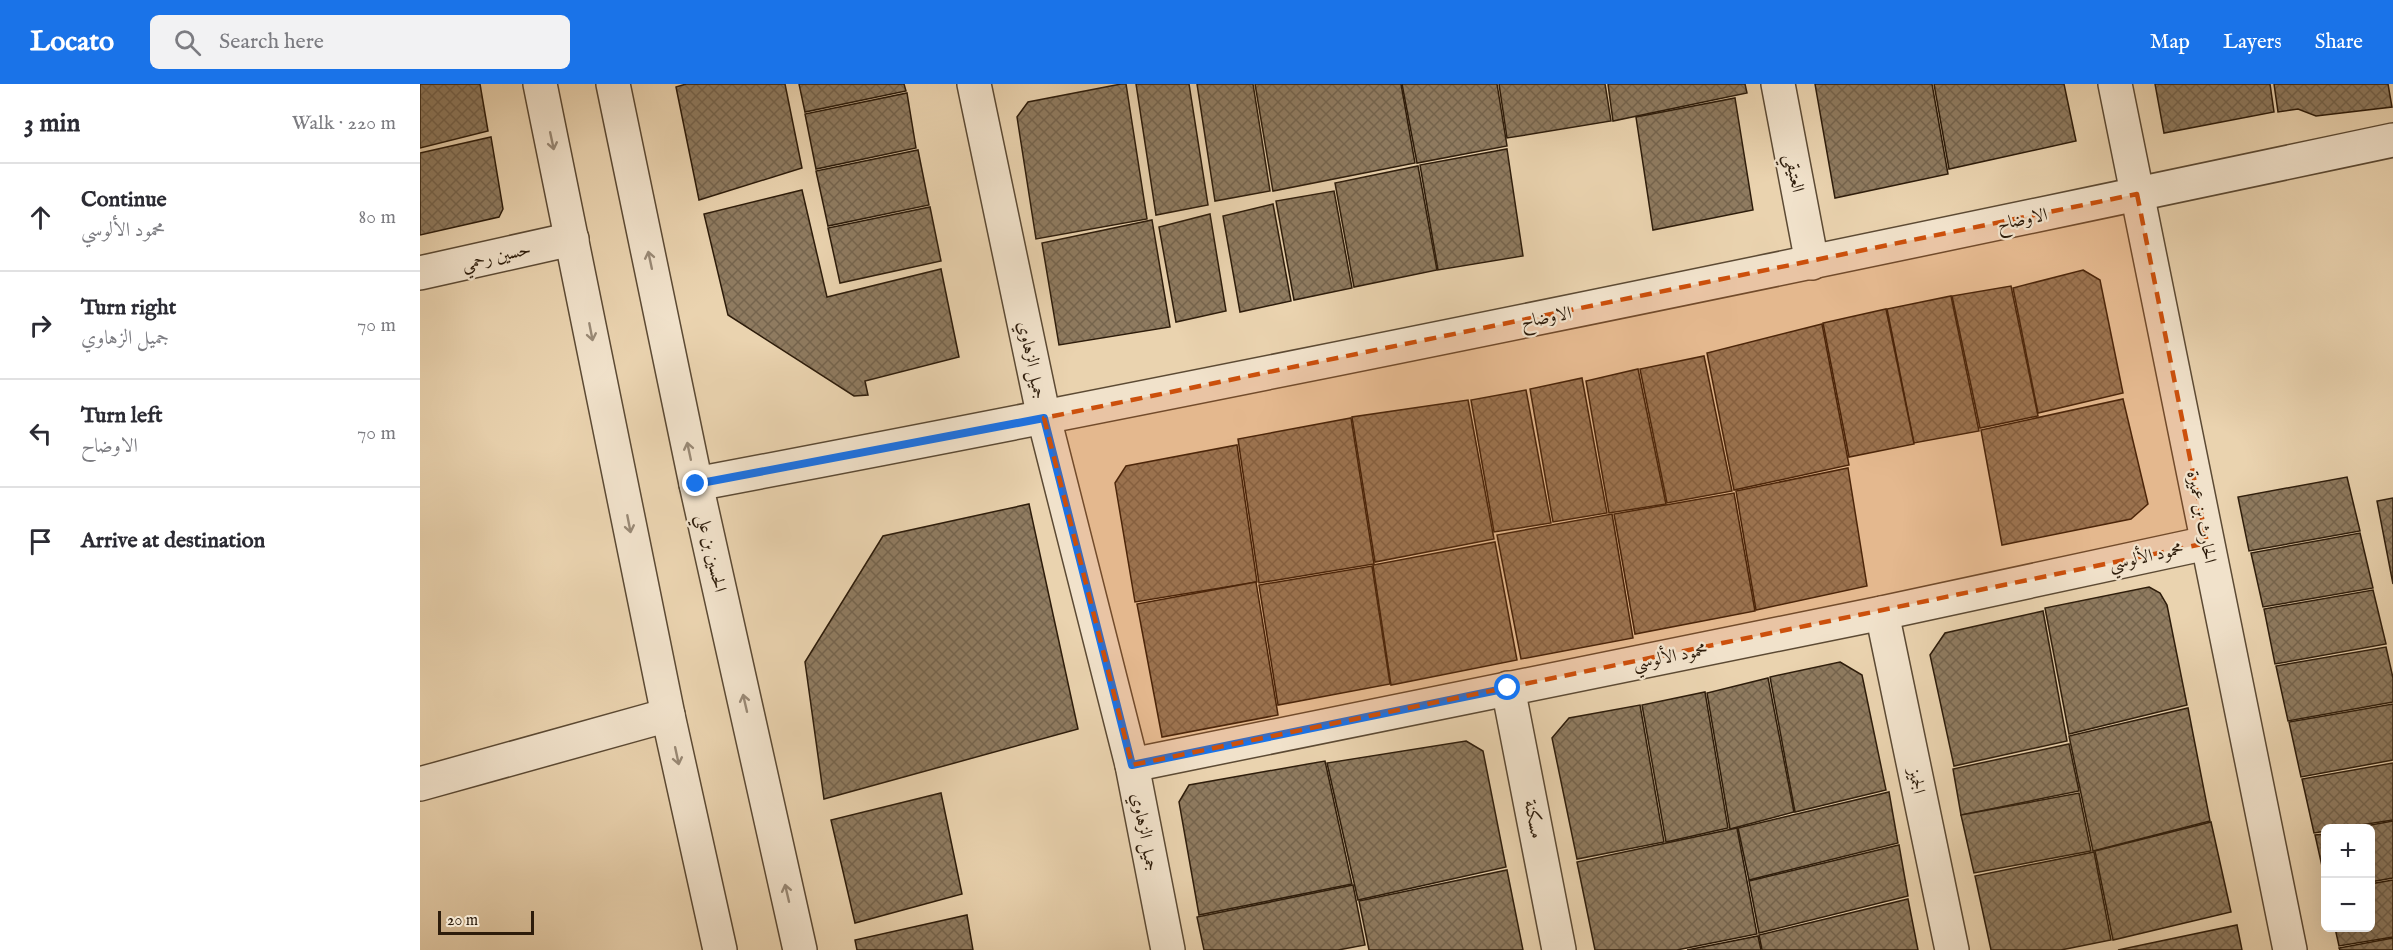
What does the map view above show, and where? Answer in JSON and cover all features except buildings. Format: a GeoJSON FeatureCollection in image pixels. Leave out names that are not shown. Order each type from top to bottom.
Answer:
{"type":"FeatureCollection","features":[{"type":"Feature","properties":{"kind":"street"},"geometry":{"type":"LineString","coordinates":[[540,84],[668,715],[720,950]]}},
{"type":"Feature","properties":{"kind":"street","name":"الحسين بن علي"},"geometry":{"type":"LineString","coordinates":[[613,84],[696,484],[800,950]]}},
{"type":"Feature","properties":{"kind":"street","name":"جميل الزهاوي"},"geometry":{"type":"LineString","coordinates":[[974,84],[1044,418],[1132,765],[1168,950]]}},
{"type":"Feature","properties":{"kind":"street","name":"العتيقي"},"geometry":{"type":"LineString","coordinates":[[1778,84],[1812,263]]}},
{"type":"Feature","properties":{"kind":"street","name":"الحارث بن عميرة"},"geometry":{"type":"LineString","coordinates":[[2115,84],[2290,950]]}},
{"type":"Feature","properties":{"kind":"street","name":"الاوضاح"},"geometry":{"type":"LineString","coordinates":[[696,484],[1044,418],[1812,263],[2393,140]]}},
{"type":"Feature","properties":{"kind":"street","name":"حسين رحمي"},"geometry":{"type":"LineString","coordinates":[[420,273],[572,239]]}},
{"type":"Feature","properties":{"kind":"street","name":"محمود الألوسي"},"geometry":{"type":"LineString","coordinates":[[1132,765],[1882,613],[2207,543]]}},
{"type":"Feature","properties":{"kind":"street","name":"الجميز"},"geometry":{"type":"LineString","coordinates":[[1882,613],[1952,950]]}},
{"type":"Feature","properties":{"kind":"street","name":"مسكنة"},"geometry":{"type":"LineString","coordinates":[[1508,688],[1559,950]]}},
{"type":"Feature","properties":{"kind":"street"},"geometry":{"type":"LineString","coordinates":[[420,784],[668,715]]}},
{"type":"Feature","properties":{"kind":"highlighted area"},"geometry":{"type":"Polygon","coordinates":[[[2137,194],[2207,543],[1132,765],[1044,418],[2137,194]]]}},
{"type":"Feature","properties":{"kind":"route"},"geometry":{"type":"LineString","coordinates":[[696,484],[1044,418],[1132,765],[1508,688]]}}]}
